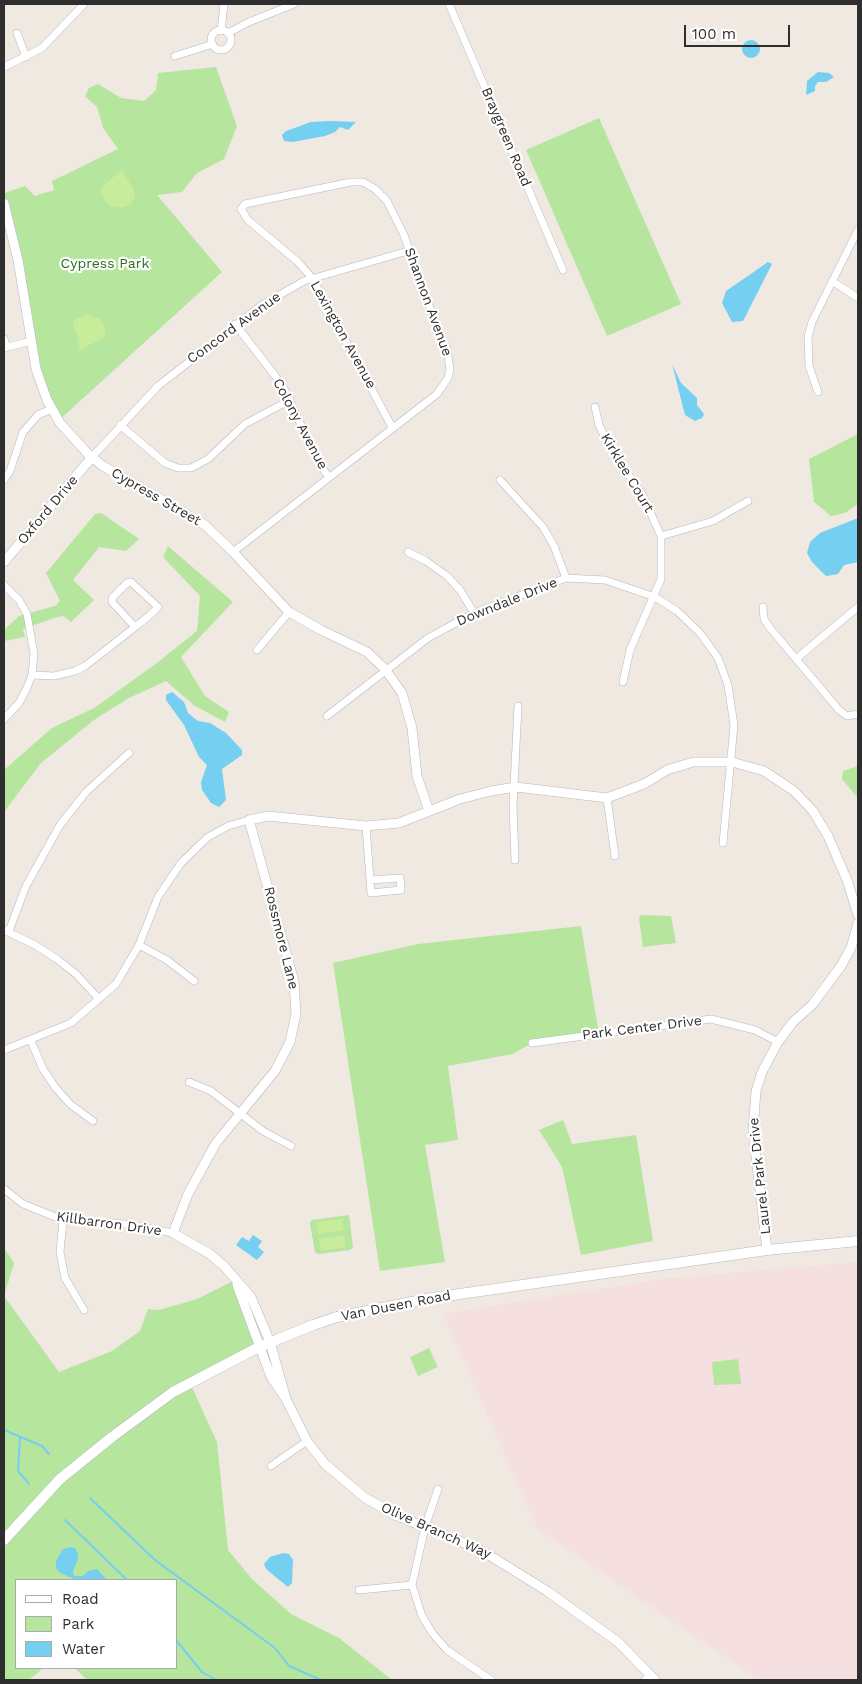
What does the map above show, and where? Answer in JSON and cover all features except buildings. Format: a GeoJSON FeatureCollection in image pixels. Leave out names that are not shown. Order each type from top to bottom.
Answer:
{"type":"FeatureCollection","features":[{"type":"Feature","properties":{"kind":"main road","name":"Van Dusen Road"},"geometry":{"type":"LineString","coordinates":[[4,1540],[60,1480],[112,1437],[173,1392],[259,1347],[337,1317],[394,1305],[767,1250],[858,1241]]}},
{"type":"Feature","properties":{"kind":"street"},"geometry":{"type":"LineString","coordinates":[[4,67],[26,57],[49,42],[84,4]]}},
{"type":"Feature","properties":{"kind":"street"},"geometry":{"type":"LineString","coordinates":[[213,44],[222,50],[228,47],[231,40],[225,32],[224,4]]}},
{"type":"Feature","properties":{"kind":"street"},"geometry":{"type":"LineString","coordinates":[[213,44],[215,34],[225,32],[294,4]]}},
{"type":"Feature","properties":{"kind":"street","name":"Braygreen Road"},"geometry":{"type":"LineString","coordinates":[[449,4],[563,270]]}},
{"type":"Feature","properties":{"kind":"street"},"geometry":{"type":"LineString","coordinates":[[17,33],[26,57]]}},
{"type":"Feature","properties":{"kind":"street"},"geometry":{"type":"LineString","coordinates":[[175,56],[213,44]]}},
{"type":"Feature","properties":{"kind":"street","name":"Shannon Avenue"},"geometry":{"type":"LineString","coordinates":[[233,552],[328,476],[437,394],[446,382],[450,369],[447,350],[399,224],[387,202],[375,189],[363,182],[351,182],[274,196],[246,204],[241,209]]}},
{"type":"Feature","properties":{"kind":"street","name":"Cypress Street"},"geometry":{"type":"LineString","coordinates":[[4,203],[18,260],[36,369],[51,409],[70,435],[92,457],[120,476],[185,512],[204,525],[233,552],[289,612],[367,652],[385,670],[402,693],[412,728],[417,776],[429,811]]}},
{"type":"Feature","properties":{"kind":"street","name":"Lexington Avenue"},"geometry":{"type":"LineString","coordinates":[[241,209],[248,220],[298,262],[312,278],[392,427]]}},
{"type":"Feature","properties":{"kind":"street"},"geometry":{"type":"LineString","coordinates":[[818,392],[809,366],[808,337],[812,322],[858,230]]}},
{"type":"Feature","properties":{"kind":"street","name":"Concord Avenue"},"geometry":{"type":"LineString","coordinates":[[92,457],[120,425],[170,376],[235,324],[278,295],[312,278],[408,251]]}},
{"type":"Feature","properties":{"kind":"street"},"geometry":{"type":"LineString","coordinates":[[832,282],[858,298]]}},
{"type":"Feature","properties":{"kind":"street","name":"Colony Avenue"},"geometry":{"type":"LineString","coordinates":[[235,324],[280,380],[318,462],[328,476]]}},
{"type":"Feature","properties":{"kind":"street"},"geometry":{"type":"LineString","coordinates":[[4,340],[5,348],[31,340]]}},
{"type":"Feature","properties":{"kind":"street"},"geometry":{"type":"LineString","coordinates":[[120,425],[165,463],[178,468],[191,468],[208,460],[245,424],[290,400]]}},
{"type":"Feature","properties":{"kind":"street","name":"Kirklee Court"},"geometry":{"type":"LineString","coordinates":[[595,407],[599,425],[610,448],[642,494],[661,536],[661,579],[655,597],[630,650],[623,682]]}},
{"type":"Feature","properties":{"kind":"street"},"geometry":{"type":"LineString","coordinates":[[4,480],[12,468],[23,432],[38,415],[51,409]]}},
{"type":"Feature","properties":{"kind":"street","name":"Oxford Drive"},"geometry":{"type":"LineString","coordinates":[[4,562],[92,457]]}},
{"type":"Feature","properties":{"kind":"street"},"geometry":{"type":"LineString","coordinates":[[500,480],[543,527],[554,546],[566,578]]}},
{"type":"Feature","properties":{"kind":"street"},"geometry":{"type":"LineString","coordinates":[[661,536],[712,521],[748,501]]}},
{"type":"Feature","properties":{"kind":"street"},"geometry":{"type":"LineString","coordinates":[[408,552],[426,561],[447,576],[460,590],[474,613]]}},
{"type":"Feature","properties":{"kind":"street","name":"Downdale Drive"},"geometry":{"type":"LineString","coordinates":[[327,716],[428,638],[474,613],[566,578],[605,580],[655,597],[677,611],[700,633],[718,658],[728,685],[734,725],[723,843]]}},
{"type":"Feature","properties":{"kind":"street"},"geometry":{"type":"LineString","coordinates":[[32,675],[54,676],[75,671],[135,627],[158,607],[134,584],[127,583],[114,595],[112,602],[135,627]]}},
{"type":"Feature","properties":{"kind":"street"},"geometry":{"type":"LineString","coordinates":[[4,584],[19,600],[29,620],[34,654],[32,675],[19,703],[4,719]]}},
{"type":"Feature","properties":{"kind":"street"},"geometry":{"type":"LineString","coordinates":[[763,607],[767,624],[838,710],[848,716],[858,714]]}},
{"type":"Feature","properties":{"kind":"street"},"geometry":{"type":"LineString","coordinates":[[796,659],[858,607]]}},
{"type":"Feature","properties":{"kind":"street"},"geometry":{"type":"LineString","coordinates":[[257,650],[289,612]]}},
{"type":"Feature","properties":{"kind":"street"},"geometry":{"type":"LineString","coordinates":[[515,860],[513,806],[516,788],[518,706]]}},
{"type":"Feature","properties":{"kind":"street"},"geometry":{"type":"LineString","coordinates":[[99,999],[76,974],[57,959],[6,931],[26,886],[60,825],[86,792],[129,754]]}},
{"type":"Feature","properties":{"kind":"street"},"geometry":{"type":"LineString","coordinates":[[4,1050],[31,1041],[71,1023],[116,984],[139,946],[158,897],[181,863],[208,837],[228,826],[268,816],[293,817],[366,826],[399,823],[491,791],[516,788],[607,798],[644,784],[667,770],[693,762],[732,762],[764,771],[794,791],[813,811],[828,836],[847,880],[858,915]]}},
{"type":"Feature","properties":{"kind":"street"},"geometry":{"type":"LineString","coordinates":[[607,798],[615,856]]}},
{"type":"Feature","properties":{"kind":"street","name":"Rossmore Lane"},"geometry":{"type":"LineString","coordinates":[[173,1233],[188,1194],[216,1143],[275,1071],[290,1042],[296,1014],[294,981],[249,820]]}},
{"type":"Feature","properties":{"kind":"street"},"geometry":{"type":"LineString","coordinates":[[366,826],[370,880]]}},
{"type":"Feature","properties":{"kind":"street","name":"Laurel Park Drive"},"geometry":{"type":"LineString","coordinates":[[767,1250],[753,1131],[754,1110],[762,1072],[778,1042],[793,1022],[812,1005],[841,966],[850,948],[858,922]]}},
{"type":"Feature","properties":{"kind":"street"},"geometry":{"type":"LineString","coordinates":[[139,946],[167,960],[194,981]]}},
{"type":"Feature","properties":{"kind":"street","name":"Park Center Drive"},"geometry":{"type":"LineString","coordinates":[[532,1043],[711,1020],[755,1030],[778,1042]]}},
{"type":"Feature","properties":{"kind":"street"},"geometry":{"type":"LineString","coordinates":[[31,1041],[43,1069],[55,1087],[70,1104],[93,1121]]}},
{"type":"Feature","properties":{"kind":"street"},"geometry":{"type":"LineString","coordinates":[[189,1082],[211,1092],[263,1131],[291,1146]]}},
{"type":"Feature","properties":{"kind":"street","name":"Killbarron Drive"},"geometry":{"type":"LineString","coordinates":[[4,1189],[29,1207],[63,1220],[125,1224],[173,1233],[210,1254],[251,1297],[270,1342]]}},
{"type":"Feature","properties":{"kind":"street"},"geometry":{"type":"LineString","coordinates":[[63,1220],[60,1252],[64,1278],[84,1310]]}},
{"type":"Feature","properties":{"kind":"street","name":"Killbarron Drive"},"geometry":{"type":"LineString","coordinates":[[234,1280],[259,1347]]}},
{"type":"Feature","properties":{"kind":"street","name":"Olive Branch Way"},"geometry":{"type":"LineString","coordinates":[[270,1342],[286,1398],[307,1442],[325,1464],[364,1497],[395,1515],[480,1549],[547,1591],[618,1642],[651,1679]]}},
{"type":"Feature","properties":{"kind":"street","name":"Olive Branch Way"},"geometry":{"type":"LineString","coordinates":[[259,1347],[271,1377],[286,1398]]}},
{"type":"Feature","properties":{"kind":"street"},"geometry":{"type":"LineString","coordinates":[[271,1466],[307,1442]]}},
{"type":"Feature","properties":{"kind":"street"},"geometry":{"type":"LineString","coordinates":[[438,1489],[425,1527],[412,1585],[422,1616],[433,1634],[447,1650],[491,1680]]}},
{"type":"Feature","properties":{"kind":"street"},"geometry":{"type":"LineString","coordinates":[[359,1590],[412,1585]]}},
{"type":"Feature","properties":{"kind":"shaded area"},"geometry":{"type":"Polygon","coordinates":[[[858,1262],[858,1680],[759,1680],[538,1529],[443,1314],[663,1279],[858,1262]]]}},
{"type":"Feature","properties":{"kind":"green space","name":"Cypress Park"},"geometry":{"type":"Polygon","coordinates":[[[216,67],[237,126],[224,159],[197,173],[182,192],[157,195],[222,272],[58,421],[47,400],[4,203],[4,193],[25,186],[35,196],[54,190],[52,181],[118,149],[103,128],[97,107],[85,96],[89,88],[98,84],[121,98],[144,101],[156,90],[158,73],[216,67]]]}},
{"type":"Feature","properties":{"kind":"green space"},"geometry":{"type":"Polygon","coordinates":[[[599,118],[681,304],[607,336],[526,150],[599,118]]]}},
{"type":"Feature","properties":{"kind":"green space"},"geometry":{"type":"Polygon","coordinates":[[[122,170],[134,190],[135,198],[128,206],[121,208],[109,206],[100,192],[104,185],[122,170]]]}},
{"type":"Feature","properties":{"kind":"green space"},"geometry":{"type":"Polygon","coordinates":[[[87,314],[101,320],[105,327],[105,334],[104,338],[87,346],[82,351],[78,350],[79,342],[73,325],[74,320],[87,314]]]}},
{"type":"Feature","properties":{"kind":"green space"},"geometry":{"type":"Polygon","coordinates":[[[858,434],[858,504],[845,513],[831,516],[814,502],[809,459],[858,434]]]}},
{"type":"Feature","properties":{"kind":"green space"},"geometry":{"type":"Polygon","coordinates":[[[101,513],[139,539],[126,551],[99,547],[73,580],[94,600],[71,622],[64,616],[57,617],[23,629],[25,637],[4,641],[4,630],[19,616],[55,606],[60,601],[46,573],[95,514],[101,513]]]}},
{"type":"Feature","properties":{"kind":"green space"},"geometry":{"type":"Polygon","coordinates":[[[168,546],[233,602],[181,657],[205,696],[229,712],[225,722],[195,706],[166,681],[129,698],[94,720],[41,763],[4,812],[4,770],[52,728],[94,708],[157,663],[197,631],[200,596],[163,557],[168,546]]]}},
{"type":"Feature","properties":{"kind":"green space"},"geometry":{"type":"Polygon","coordinates":[[[858,766],[858,798],[842,779],[843,771],[858,766]]]}},
{"type":"Feature","properties":{"kind":"green space"},"geometry":{"type":"Polygon","coordinates":[[[641,915],[671,916],[676,943],[643,947],[639,918],[641,915]]]}},
{"type":"Feature","properties":{"kind":"green space"},"geometry":{"type":"Polygon","coordinates":[[[581,926],[599,1034],[532,1043],[513,1054],[448,1066],[458,1140],[425,1145],[445,1262],[380,1271],[333,963],[418,944],[581,926]]]}},
{"type":"Feature","properties":{"kind":"green space"},"geometry":{"type":"Polygon","coordinates":[[[563,1120],[572,1144],[636,1135],[653,1241],[581,1255],[562,1167],[539,1130],[563,1120]]]}},
{"type":"Feature","properties":{"kind":"green space"},"geometry":{"type":"Polygon","coordinates":[[[349,1215],[353,1247],[350,1250],[318,1254],[315,1252],[310,1223],[312,1220],[349,1215]]]}},
{"type":"Feature","properties":{"kind":"green space"},"geometry":{"type":"Polygon","coordinates":[[[342,1219],[344,1230],[318,1234],[317,1222],[342,1219]]]}},
{"type":"Feature","properties":{"kind":"green space"},"geometry":{"type":"Polygon","coordinates":[[[344,1235],[346,1247],[321,1251],[319,1239],[344,1235]]]}},
{"type":"Feature","properties":{"kind":"green space"},"geometry":{"type":"Polygon","coordinates":[[[5,1249],[14,1263],[4,1296],[4,1250],[5,1249]]]}},
{"type":"Feature","properties":{"kind":"green space"},"geometry":{"type":"Polygon","coordinates":[[[235,1280],[259,1347],[190,1383],[217,1442],[228,1550],[252,1579],[291,1614],[339,1638],[392,1680],[87,1680],[76,1669],[178,1669],[178,1579],[15,1579],[15,1669],[42,1669],[29,1680],[4,1679],[4,1296],[59,1372],[112,1351],[140,1331],[148,1309],[159,1310],[197,1299],[235,1280]]]}},
{"type":"Feature","properties":{"kind":"green space"},"geometry":{"type":"Polygon","coordinates":[[[429,1348],[438,1367],[418,1376],[410,1357],[429,1348]]]}},
{"type":"Feature","properties":{"kind":"green space"},"geometry":{"type":"Polygon","coordinates":[[[738,1359],[741,1384],[714,1385],[712,1362],[738,1359]]]}},
{"type":"Feature","properties":{"kind":"water"},"geometry":{"type":"Polygon","coordinates":[[[751,40],[757,43],[760,49],[757,55],[751,58],[745,55],[742,49],[745,43],[751,40]]]}},
{"type":"Feature","properties":{"kind":"water"},"geometry":{"type":"Polygon","coordinates":[[[818,72],[829,73],[834,77],[826,82],[818,82],[815,86],[815,91],[806,95],[807,81],[818,72]]]}},
{"type":"Feature","properties":{"kind":"water"},"geometry":{"type":"Polygon","coordinates":[[[311,122],[356,122],[348,130],[340,127],[335,132],[325,136],[293,142],[284,141],[282,135],[286,131],[311,122]]]}},
{"type":"Feature","properties":{"kind":"water"},"geometry":{"type":"Polygon","coordinates":[[[768,262],[772,264],[743,321],[732,322],[722,303],[726,291],[768,262]]]}},
{"type":"Feature","properties":{"kind":"water"},"geometry":{"type":"Polygon","coordinates":[[[672,364],[681,383],[697,398],[697,405],[704,414],[702,418],[695,421],[685,415],[672,364]]]}},
{"type":"Feature","properties":{"kind":"water"},"geometry":{"type":"Polygon","coordinates":[[[858,518],[858,562],[844,565],[838,574],[826,576],[812,562],[807,553],[810,542],[820,533],[858,518]]]}},
{"type":"Feature","properties":{"kind":"water"},"geometry":{"type":"Polygon","coordinates":[[[172,692],[184,702],[188,713],[198,721],[210,723],[226,733],[242,750],[242,755],[222,769],[226,800],[219,807],[211,803],[202,790],[201,782],[207,765],[199,757],[184,725],[166,700],[166,695],[172,692]]]}},
{"type":"Feature","properties":{"kind":"water"},"geometry":{"type":"Polygon","coordinates":[[[253,1235],[262,1241],[258,1247],[264,1252],[257,1260],[236,1245],[242,1237],[249,1241],[253,1235]]]}},
{"type":"Feature","properties":{"kind":"water"},"geometry":{"type":"Polygon","coordinates":[[[75,1548],[78,1554],[78,1560],[73,1571],[74,1576],[83,1576],[88,1571],[97,1569],[106,1579],[75,1579],[60,1573],[56,1568],[56,1561],[63,1549],[75,1548]]]}},
{"type":"Feature","properties":{"kind":"water"},"geometry":{"type":"Polygon","coordinates":[[[283,1553],[289,1554],[293,1560],[292,1583],[288,1587],[266,1569],[264,1564],[270,1557],[283,1553]]]}},
{"type":"Feature","properties":{"kind":"waterway"},"geometry":{"type":"LineString","coordinates":[[4,1430],[42,1446],[49,1454]]}},
{"type":"Feature","properties":{"kind":"waterway"},"geometry":{"type":"LineString","coordinates":[[20,1438],[18,1471],[29,1484]]}},
{"type":"Feature","properties":{"kind":"waterway"},"geometry":{"type":"LineString","coordinates":[[90,1498],[155,1560],[275,1648],[289,1666],[321,1680]]}},
{"type":"Feature","properties":{"kind":"waterway"},"geometry":{"type":"LineString","coordinates":[[65,1520],[126,1579]]}},
{"type":"Feature","properties":{"kind":"waterway"},"geometry":{"type":"LineString","coordinates":[[178,1642],[202,1672],[216,1680]]}}]}
